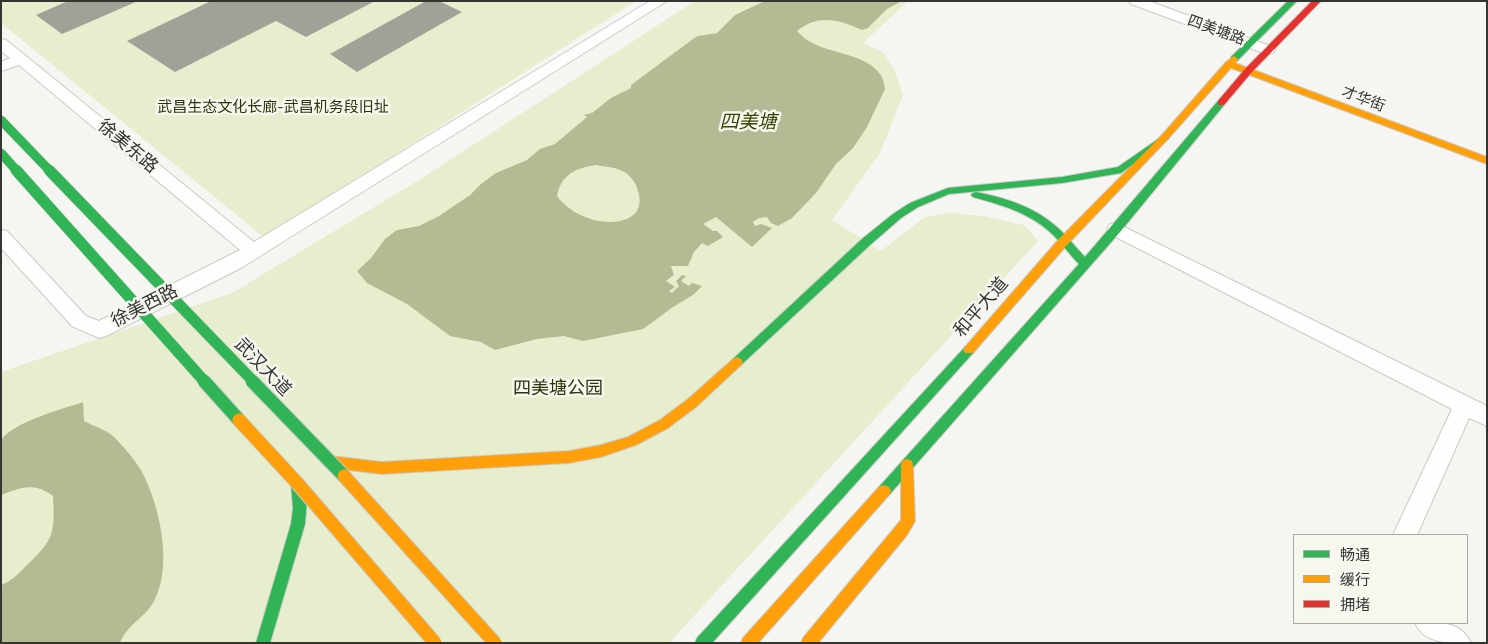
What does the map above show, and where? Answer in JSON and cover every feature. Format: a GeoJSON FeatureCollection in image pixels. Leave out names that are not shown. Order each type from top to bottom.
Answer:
{"type":"FeatureCollection","features":[{"type":"Feature","properties":{"kind":"main road","name":"和平大道"},"geometry":{"type":"LineString","coordinates":[[702,643],[970,350],[1063,242],[1164,138],[1229,64],[1293,1]]}},
{"type":"Feature","properties":{"kind":"main road"},"geometry":{"type":"LineString","coordinates":[[748,643],[1116,229],[1248,71],[1317,1]]}},
{"type":"Feature","properties":{"kind":"main road","name":"才华街"},"geometry":{"type":"LineString","coordinates":[[1229,64],[1487,162]]}},
{"type":"Feature","properties":{"kind":"main road","name":"武汉大道"},"geometry":{"type":"LineString","coordinates":[[1,120],[253,384],[331,462],[495,643]]}},
{"type":"Feature","properties":{"kind":"main road"},"geometry":{"type":"LineString","coordinates":[[331,462],[382,468],[569,457],[601,451],[632,441],[664,424],[692,403],[866,242],[897,216],[934,196],[948,191],[1062,180],[1121,170],[1164,138]]}},
{"type":"Feature","properties":{"kind":"main road"},"geometry":{"type":"LineString","coordinates":[[1,153],[183,359],[298,484],[436,643]]}},
{"type":"Feature","properties":{"kind":"main road"},"geometry":{"type":"LineString","coordinates":[[934,196],[975,195],[995,198],[1026,210],[1051,227],[1084,263]]}},
{"type":"Feature","properties":{"kind":"main road"},"geometry":{"type":"LineString","coordinates":[[808,643],[902,531],[908,521],[907,465]]}},
{"type":"Feature","properties":{"kind":"main road"},"geometry":{"type":"LineString","coordinates":[[262,643],[298,524],[300,508],[298,484]]}},
{"type":"Feature","properties":{"kind":"street"},"geometry":{"type":"LineString","coordinates":[[253,251],[660,1]]}},
{"type":"Feature","properties":{"kind":"street","name":"四美塘路"},"geometry":{"type":"LineString","coordinates":[[1136,1],[1268,50]]}},
{"type":"Feature","properties":{"kind":"street","name":"徐美东路"},"geometry":{"type":"LineString","coordinates":[[1,43],[253,251]]}},
{"type":"Feature","properties":{"kind":"street"},"geometry":{"type":"LineString","coordinates":[[1,67],[21,59]]}},
{"type":"Feature","properties":{"kind":"street"},"geometry":{"type":"LineString","coordinates":[[1116,229],[1487,417]]}},
{"type":"Feature","properties":{"kind":"street","name":"徐美西路"},"geometry":{"type":"LineString","coordinates":[[1,236],[79,321],[99,330],[234,263],[253,251]]}},
{"type":"Feature","properties":{"kind":"street"},"geometry":{"type":"LineString","coordinates":[[1405,534],[1464,406]]}},
{"type":"Feature","properties":{"kind":"street"},"geometry":{"type":"LineString","coordinates":[[1430,624],[1458,643]]}},
{"type":"Feature","properties":{"kind":"green space","name":"武昌生态文化长廊-武昌机务段旧址"},"geometry":{"type":"Polygon","coordinates":[[[1,1],[636,1],[265,238],[1,23],[1,1]]]}},
{"type":"Feature","properties":{"kind":"green space","name":"四美塘公园"},"geometry":{"type":"Polygon","coordinates":[[[695,1],[908,1],[863,43],[884,53],[895,71],[903,95],[880,153],[832,220],[881,251],[925,217],[951,213],[983,216],[1024,225],[1038,241],[669,643],[1,643],[1,372],[232,293],[419,180],[695,1]]]}},
{"type":"Feature","properties":{"kind":"water","name":"四美塘"},"geometry":{"type":"Polygon","coordinates":[[[765,1],[902,1],[887,9],[868,28],[862,30],[845,23],[820,20],[797,31],[816,45],[862,60],[880,74],[885,89],[867,127],[853,148],[836,164],[816,193],[792,218],[778,226],[771,223],[767,217],[759,218],[753,222],[755,226],[761,224],[772,228],[752,247],[716,217],[703,224],[713,231],[717,231],[723,237],[708,246],[702,243],[694,252],[688,266],[671,266],[674,275],[666,281],[675,287],[669,291],[672,293],[679,286],[676,281],[682,275],[686,276],[681,281],[689,286],[692,283],[702,286],[693,295],[643,329],[583,341],[564,336],[537,339],[495,350],[481,342],[450,336],[407,304],[367,283],[357,271],[371,258],[385,239],[397,230],[419,226],[439,216],[470,195],[496,173],[527,160],[540,149],[555,144],[587,117],[584,115],[592,113],[611,98],[631,88],[631,85],[693,39],[698,36],[717,33],[735,15],[765,1]],[[596,165],[582,168],[570,174],[562,183],[557,196],[563,203],[579,214],[598,221],[617,221],[634,215],[640,199],[637,188],[629,176],[615,168],[596,165]]]}},
{"type":"Feature","properties":{"kind":"water"},"geometry":{"type":"Polygon","coordinates":[[[83,402],[84,421],[114,437],[135,461],[148,484],[162,533],[163,568],[155,599],[147,611],[123,636],[120,643],[1,643],[1,585],[17,574],[35,557],[47,542],[53,528],[54,509],[53,496],[34,487],[22,488],[1,495],[1,440],[16,427],[51,412],[83,402]]]}},
{"type":"Feature","properties":{"kind":"building"},"geometry":{"type":"Polygon","coordinates":[[[68,1],[138,1],[62,34],[36,15],[68,1]]]}},
{"type":"Feature","properties":{"kind":"building"},"geometry":{"type":"Polygon","coordinates":[[[211,1],[375,1],[306,37],[276,21],[175,72],[127,41],[211,1]]]}},
{"type":"Feature","properties":{"kind":"building"},"geometry":{"type":"Polygon","coordinates":[[[426,1],[439,1],[462,12],[357,72],[330,54],[426,1]]]}},
{"type":"Feature","properties":{"kind":"traffic: fast"},"geometry":{"type":"LineString","coordinates":[[1234,59],[1293,1]]}},
{"type":"Feature","properties":{"kind":"traffic: fast"},"geometry":{"type":"LineString","coordinates":[[884,491],[1116,229],[1221,103]]}},
{"type":"Feature","properties":{"kind":"traffic: fast"},"geometry":{"type":"LineString","coordinates":[[1,120],[344,476]]}},
{"type":"Feature","properties":{"kind":"traffic: fast"},"geometry":{"type":"LineString","coordinates":[[737,362],[866,242],[897,216],[914,205],[948,191],[1062,180],[1121,170],[1164,138]]}},
{"type":"Feature","properties":{"kind":"traffic: fast"},"geometry":{"type":"LineString","coordinates":[[1,153],[239,420]]}},
{"type":"Feature","properties":{"kind":"traffic: fast"},"geometry":{"type":"LineString","coordinates":[[976,195],[1007,203],[1036,216],[1057,233],[1084,263]]}},
{"type":"Feature","properties":{"kind":"traffic: fast"},"geometry":{"type":"LineString","coordinates":[[702,643],[969,350]]}},
{"type":"Feature","properties":{"kind":"traffic: fast"},"geometry":{"type":"LineString","coordinates":[[263,643],[298,524],[300,508],[298,484]]}},
{"type":"Feature","properties":{"kind":"traffic: slow"},"geometry":{"type":"LineString","coordinates":[[969,350],[1063,242],[1164,138],[1234,59]]}},
{"type":"Feature","properties":{"kind":"traffic: slow"},"geometry":{"type":"LineString","coordinates":[[1229,64],[1487,161]]}},
{"type":"Feature","properties":{"kind":"traffic: slow"},"geometry":{"type":"LineString","coordinates":[[331,462],[382,468],[569,457],[601,451],[632,441],[664,424],[692,403],[737,362]]}},
{"type":"Feature","properties":{"kind":"traffic: slow"},"geometry":{"type":"LineString","coordinates":[[239,420],[298,484],[435,643]]}},
{"type":"Feature","properties":{"kind":"traffic: slow"},"geometry":{"type":"LineString","coordinates":[[808,643],[902,531],[908,521],[907,465]]}},
{"type":"Feature","properties":{"kind":"traffic: slow"},"geometry":{"type":"LineString","coordinates":[[344,476],[495,643]]}},
{"type":"Feature","properties":{"kind":"traffic: slow"},"geometry":{"type":"LineString","coordinates":[[748,643],[884,491]]}},
{"type":"Feature","properties":{"kind":"traffic: jam"},"geometry":{"type":"LineString","coordinates":[[1221,103],[1248,71],[1317,1]]}}]}
